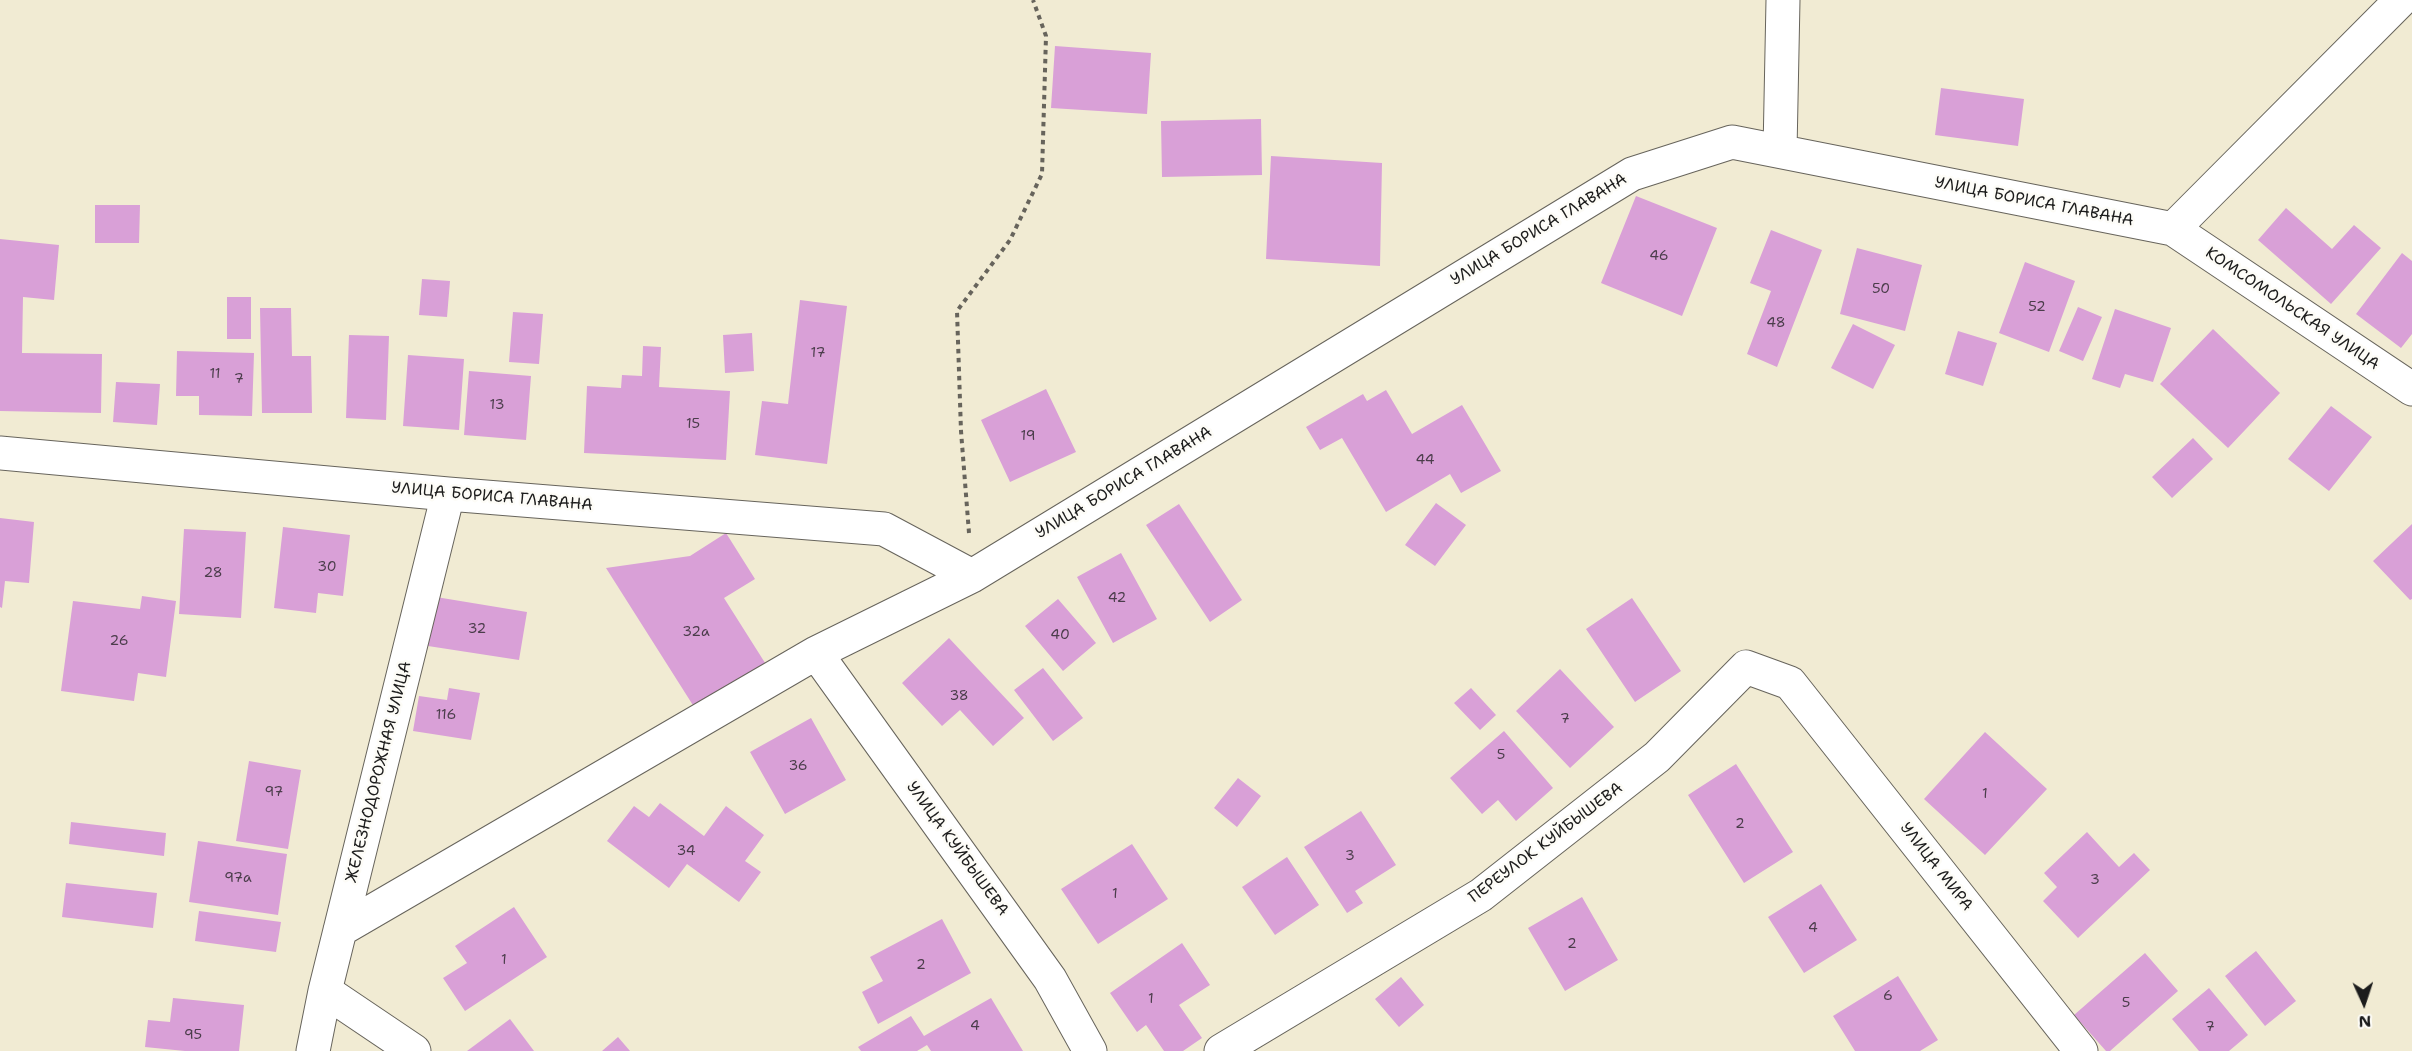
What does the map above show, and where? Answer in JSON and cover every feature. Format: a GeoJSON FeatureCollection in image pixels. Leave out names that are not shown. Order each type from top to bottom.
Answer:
{"type":"FeatureCollection","features":[{"type":"Feature","properties":{"kind":"street"},"geometry":{"type":"LineString","coordinates":[[1780,151],[1783,0]]}},
{"type":"Feature","properties":{"kind":"street"},"geometry":{"type":"LineString","coordinates":[[2173,229],[2401,0]]}},
{"type":"Feature","properties":{"kind":"street","name":"УЛИЦА БОРИСА ГЛАВАНА"},"geometry":{"type":"LineString","coordinates":[[340,930],[816,653],[972,576],[1632,174],[1732,142],[2173,229]]}},
{"type":"Feature","properties":{"kind":"street","name":"КОМСОМОЛЬСКАЯ УЛИЦА"},"geometry":{"type":"LineString","coordinates":[[2173,229],[2412,389]]}},
{"type":"Feature","properties":{"kind":"street","name":"УЛИЦА БОРИСА ГЛАВАНА"},"geometry":{"type":"LineString","coordinates":[[0,453],[448,494],[884,529],[972,576]]}},
{"type":"Feature","properties":{"kind":"street","name":"ЖЕЛЕЗНОДОРОЖНАЯ УЛИЦА"},"geometry":{"type":"LineString","coordinates":[[313,1051],[340,930],[448,494]]}},
{"type":"Feature","properties":{"kind":"street","name":"УЛИЦА КУЙБЫШЕВА"},"geometry":{"type":"LineString","coordinates":[[816,653],[1050,979],[1090,1051]]}},
{"type":"Feature","properties":{"kind":"street","name":"ПЕРЕУЛОК КУЙБЫШЕВА"},"geometry":{"type":"LineString","coordinates":[[1221,1051],[1481,895],[1657,758],[1746,667],[1790,682]]}},
{"type":"Feature","properties":{"kind":"street","name":"УЛИЦА МИРА"},"geometry":{"type":"LineString","coordinates":[[1790,682],[2081,1051]]}},
{"type":"Feature","properties":{"kind":"street"},"geometry":{"type":"LineString","coordinates":[[326,991],[414,1051]]}},
{"type":"Feature","properties":{"kind":"path"},"geometry":{"type":"LineString","coordinates":[[972,576],[961,432],[957,312],[1010,240],[1042,174],[1047,36],[1033,0]]}},
{"type":"Feature","properties":{"kind":"building"},"geometry":{"type":"Polygon","coordinates":[[[1055,46],[1151,53],[1147,114],[1051,108],[1055,46]]]}},
{"type":"Feature","properties":{"kind":"building"},"geometry":{"type":"Polygon","coordinates":[[[1941,88],[2024,99],[2018,146],[1935,135],[1941,88]]]}},
{"type":"Feature","properties":{"kind":"building"},"geometry":{"type":"Polygon","coordinates":[[[1261,119],[1262,175],[1162,177],[1161,121],[1261,119]]]}},
{"type":"Feature","properties":{"kind":"building"},"geometry":{"type":"Polygon","coordinates":[[[1271,156],[1382,163],[1380,266],[1266,259],[1271,156]]]}},
{"type":"Feature","properties":{"kind":"building"},"geometry":{"type":"Polygon","coordinates":[[[1636,196],[1717,228],[1682,316],[1601,283],[1636,196]]]}},
{"type":"Feature","properties":{"kind":"building"},"geometry":{"type":"Polygon","coordinates":[[[95,205],[140,205],[139,243],[95,243],[95,205]]]}},
{"type":"Feature","properties":{"kind":"building"},"geometry":{"type":"Polygon","coordinates":[[[2286,208],[2332,249],[2354,225],[2381,248],[2331,304],[2258,240],[2286,208]]]}},
{"type":"Feature","properties":{"kind":"building"},"geometry":{"type":"Polygon","coordinates":[[[1771,230],[1822,250],[1777,367],[1747,354],[1771,291],[1750,283],[1771,230]]]}},
{"type":"Feature","properties":{"kind":"building"},"geometry":{"type":"Polygon","coordinates":[[[0,239],[59,245],[54,300],[23,297],[22,353],[102,354],[101,413],[0,411],[0,239]]]}},
{"type":"Feature","properties":{"kind":"building"},"geometry":{"type":"Polygon","coordinates":[[[1857,248],[1922,265],[1905,331],[1840,314],[1857,248]]]}},
{"type":"Feature","properties":{"kind":"building"},"geometry":{"type":"Polygon","coordinates":[[[2402,253],[2412,261],[2412,334],[2401,348],[2356,314],[2402,253]]]}},
{"type":"Feature","properties":{"kind":"building"},"geometry":{"type":"Polygon","coordinates":[[[2025,262],[2075,281],[2049,352],[1999,333],[2025,262]]]}},
{"type":"Feature","properties":{"kind":"building"},"geometry":{"type":"Polygon","coordinates":[[[422,279],[450,281],[447,317],[419,315],[422,279]]]}},
{"type":"Feature","properties":{"kind":"building"},"geometry":{"type":"Polygon","coordinates":[[[227,297],[251,297],[251,339],[227,339],[227,297]]]}},
{"type":"Feature","properties":{"kind":"building"},"geometry":{"type":"Polygon","coordinates":[[[800,300],[847,306],[827,464],[755,455],[762,401],[788,404],[800,300]]]}},
{"type":"Feature","properties":{"kind":"building"},"geometry":{"type":"Polygon","coordinates":[[[2078,307],[2102,317],[2083,361],[2059,351],[2078,307]]]}},
{"type":"Feature","properties":{"kind":"building"},"geometry":{"type":"Polygon","coordinates":[[[260,308],[291,308],[292,356],[311,356],[312,413],[262,413],[260,308]]]}},
{"type":"Feature","properties":{"kind":"building"},"geometry":{"type":"Polygon","coordinates":[[[2115,309],[2171,328],[2153,382],[2125,374],[2120,388],[2092,379],[2115,309]]]}},
{"type":"Feature","properties":{"kind":"building"},"geometry":{"type":"Polygon","coordinates":[[[513,312],[543,314],[539,364],[509,362],[513,312]]]}},
{"type":"Feature","properties":{"kind":"building"},"geometry":{"type":"Polygon","coordinates":[[[1853,324],[1895,345],[1873,389],[1831,368],[1853,324]]]}},
{"type":"Feature","properties":{"kind":"building"},"geometry":{"type":"Polygon","coordinates":[[[2213,329],[2280,393],[2228,448],[2160,384],[2213,329]]]}},
{"type":"Feature","properties":{"kind":"building"},"geometry":{"type":"Polygon","coordinates":[[[1958,331],[1997,343],[1983,386],[1945,374],[1958,331]]]}},
{"type":"Feature","properties":{"kind":"building"},"geometry":{"type":"Polygon","coordinates":[[[752,333],[754,371],[725,373],[723,335],[752,333]]]}},
{"type":"Feature","properties":{"kind":"building"},"geometry":{"type":"Polygon","coordinates":[[[349,335],[389,336],[386,420],[346,418],[349,335]]]}},
{"type":"Feature","properties":{"kind":"building"},"geometry":{"type":"Polygon","coordinates":[[[643,346],[661,347],[659,387],[730,391],[726,460],[584,453],[587,386],[621,388],[622,375],[642,376],[643,346]]]}},
{"type":"Feature","properties":{"kind":"building"},"geometry":{"type":"Polygon","coordinates":[[[177,351],[254,353],[252,416],[199,415],[199,396],[176,396],[177,351]]]}},
{"type":"Feature","properties":{"kind":"building"},"geometry":{"type":"Polygon","coordinates":[[[408,355],[464,359],[459,430],[403,426],[408,355]]]}},
{"type":"Feature","properties":{"kind":"building"},"geometry":{"type":"Polygon","coordinates":[[[469,371],[531,376],[526,440],[464,435],[469,371]]]}},
{"type":"Feature","properties":{"kind":"building"},"geometry":{"type":"Polygon","coordinates":[[[116,382],[160,384],[157,425],[113,422],[116,382]]]}},
{"type":"Feature","properties":{"kind":"building"},"geometry":{"type":"Polygon","coordinates":[[[1046,389],[1076,452],[1010,482],[981,420],[1046,389]]]}},
{"type":"Feature","properties":{"kind":"building"},"geometry":{"type":"Polygon","coordinates":[[[1386,390],[1412,434],[1462,405],[1501,471],[1461,493],[1450,474],[1386,512],[1342,438],[1320,450],[1306,427],[1363,394],[1367,401],[1386,390]]]}},
{"type":"Feature","properties":{"kind":"building"},"geometry":{"type":"Polygon","coordinates":[[[2331,406],[2372,437],[2329,491],[2288,459],[2331,406]]]}},
{"type":"Feature","properties":{"kind":"building"},"geometry":{"type":"Polygon","coordinates":[[[2193,438],[2213,459],[2172,498],[2152,477],[2193,438]]]}},
{"type":"Feature","properties":{"kind":"building"},"geometry":{"type":"Polygon","coordinates":[[[1436,503],[1466,525],[1435,566],[1405,545],[1436,503]]]}},
{"type":"Feature","properties":{"kind":"building"},"geometry":{"type":"Polygon","coordinates":[[[1179,504],[1242,600],[1210,622],[1146,525],[1179,504]]]}},
{"type":"Feature","properties":{"kind":"building"},"geometry":{"type":"Polygon","coordinates":[[[0,518],[34,522],[29,583],[5,581],[2,608],[0,607],[0,518]]]}},
{"type":"Feature","properties":{"kind":"building"},"geometry":{"type":"Polygon","coordinates":[[[2412,524],[2412,599],[2410,600],[2373,561],[2412,524]]]}},
{"type":"Feature","properties":{"kind":"building"},"geometry":{"type":"Polygon","coordinates":[[[283,527],[350,535],[343,596],[318,593],[316,613],[274,608],[283,527]]]}},
{"type":"Feature","properties":{"kind":"building"},"geometry":{"type":"Polygon","coordinates":[[[184,529],[246,532],[241,618],[179,614],[184,529]]]}},
{"type":"Feature","properties":{"kind":"building"},"geometry":{"type":"Polygon","coordinates":[[[726,533],[755,579],[724,598],[767,666],[696,710],[606,568],[690,556],[726,533]]]}},
{"type":"Feature","properties":{"kind":"building"},"geometry":{"type":"Polygon","coordinates":[[[1121,553],[1157,619],[1113,643],[1077,577],[1121,553]]]}},
{"type":"Feature","properties":{"kind":"building"},"geometry":{"type":"Polygon","coordinates":[[[142,596],[176,601],[166,677],[138,673],[134,701],[61,691],[73,601],[140,609],[142,596]]]}},
{"type":"Feature","properties":{"kind":"building"},"geometry":{"type":"Polygon","coordinates":[[[436,597],[527,612],[519,660],[428,646],[436,597]]]}},
{"type":"Feature","properties":{"kind":"building"},"geometry":{"type":"Polygon","coordinates":[[[1632,598],[1681,671],[1635,702],[1586,629],[1632,598]]]}},
{"type":"Feature","properties":{"kind":"building"},"geometry":{"type":"Polygon","coordinates":[[[1058,599],[1096,643],[1063,671],[1025,626],[1058,599]]]}},
{"type":"Feature","properties":{"kind":"building"},"geometry":{"type":"Polygon","coordinates":[[[949,638],[1024,718],[993,746],[960,710],[942,726],[902,683],[949,638]]]}},
{"type":"Feature","properties":{"kind":"building"},"geometry":{"type":"Polygon","coordinates":[[[1043,668],[1083,718],[1053,741],[1014,690],[1043,668]]]}},
{"type":"Feature","properties":{"kind":"building"},"geometry":{"type":"Polygon","coordinates":[[[1560,669],[1614,727],[1570,768],[1516,711],[1560,669]]]}},
{"type":"Feature","properties":{"kind":"building"},"geometry":{"type":"Polygon","coordinates":[[[449,688],[480,693],[471,740],[413,731],[419,696],[447,700],[449,688]]]}},
{"type":"Feature","properties":{"kind":"building"},"geometry":{"type":"Polygon","coordinates":[[[1471,688],[1496,715],[1480,730],[1454,703],[1471,688]]]}},
{"type":"Feature","properties":{"kind":"building"},"geometry":{"type":"Polygon","coordinates":[[[811,718],[846,780],[785,814],[750,752],[811,718]]]}},
{"type":"Feature","properties":{"kind":"building"},"geometry":{"type":"Polygon","coordinates":[[[1504,731],[1553,788],[1516,821],[1498,800],[1482,814],[1450,778],[1504,731]]]}},
{"type":"Feature","properties":{"kind":"building"},"geometry":{"type":"Polygon","coordinates":[[[1985,732],[2047,789],[1985,855],[1924,799],[1985,732]]]}},
{"type":"Feature","properties":{"kind":"building"},"geometry":{"type":"Polygon","coordinates":[[[249,761],[301,770],[288,849],[236,841],[249,761]]]}},
{"type":"Feature","properties":{"kind":"building"},"geometry":{"type":"Polygon","coordinates":[[[1736,764],[1793,852],[1744,883],[1688,795],[1736,764]]]}},
{"type":"Feature","properties":{"kind":"building"},"geometry":{"type":"Polygon","coordinates":[[[1238,778],[1261,796],[1237,827],[1214,808],[1238,778]]]}},
{"type":"Feature","properties":{"kind":"building"},"geometry":{"type":"Polygon","coordinates":[[[660,803],[704,836],[726,806],[764,835],[745,861],[761,872],[739,902],[687,864],[669,888],[607,841],[634,806],[649,817],[660,803]]]}},
{"type":"Feature","properties":{"kind":"building"},"geometry":{"type":"Polygon","coordinates":[[[1361,811],[1396,865],[1355,891],[1363,903],[1347,913],[1304,847],[1361,811]]]}},
{"type":"Feature","properties":{"kind":"building"},"geometry":{"type":"Polygon","coordinates":[[[71,822],[166,833],[164,856],[69,844],[71,822]]]}},
{"type":"Feature","properties":{"kind":"building"},"geometry":{"type":"Polygon","coordinates":[[[2087,832],[2119,867],[2134,853],[2150,870],[2078,938],[2043,901],[2057,887],[2044,873],[2087,832]]]}},
{"type":"Feature","properties":{"kind":"building"},"geometry":{"type":"Polygon","coordinates":[[[198,841],[287,854],[278,915],[189,902],[198,841]]]}},
{"type":"Feature","properties":{"kind":"building"},"geometry":{"type":"Polygon","coordinates":[[[1132,844],[1168,899],[1098,944],[1061,889],[1132,844]]]}},
{"type":"Feature","properties":{"kind":"building"},"geometry":{"type":"Polygon","coordinates":[[[1287,857],[1319,905],[1275,935],[1242,887],[1287,857]]]}},
{"type":"Feature","properties":{"kind":"building"},"geometry":{"type":"Polygon","coordinates":[[[66,883],[157,893],[153,928],[62,917],[66,883]]]}},
{"type":"Feature","properties":{"kind":"building"},"geometry":{"type":"Polygon","coordinates":[[[1821,884],[1857,940],[1804,973],[1768,917],[1821,884]]]}},
{"type":"Feature","properties":{"kind":"building"},"geometry":{"type":"Polygon","coordinates":[[[1582,897],[1618,960],[1565,991],[1528,928],[1582,897]]]}},
{"type":"Feature","properties":{"kind":"building"},"geometry":{"type":"Polygon","coordinates":[[[514,907],[547,957],[465,1011],[443,978],[467,963],[455,946],[514,907]]]}},
{"type":"Feature","properties":{"kind":"building"},"geometry":{"type":"Polygon","coordinates":[[[199,911],[281,922],[276,952],[195,941],[199,911]]]}},
{"type":"Feature","properties":{"kind":"building"},"geometry":{"type":"Polygon","coordinates":[[[942,919],[971,973],[878,1024],[862,992],[883,981],[870,957],[942,919]]]}},
{"type":"Feature","properties":{"kind":"building"},"geometry":{"type":"Polygon","coordinates":[[[1182,943],[1210,985],[1179,1005],[1202,1038],[1183,1051],[1164,1051],[1146,1025],[1137,1032],[1110,993],[1182,943]]]}},
{"type":"Feature","properties":{"kind":"building"},"geometry":{"type":"Polygon","coordinates":[[[2256,951],[2296,1001],[2265,1026],[2225,976],[2256,951]]]}},
{"type":"Feature","properties":{"kind":"building"},"geometry":{"type":"Polygon","coordinates":[[[2145,953],[2178,991],[2110,1051],[2106,1051],[2074,1015],[2145,953]]]}},
{"type":"Feature","properties":{"kind":"building"},"geometry":{"type":"Polygon","coordinates":[[[1898,976],[1938,1040],[1920,1051],[1855,1051],[1833,1016],[1898,976]]]}},
{"type":"Feature","properties":{"kind":"building"},"geometry":{"type":"Polygon","coordinates":[[[1401,977],[1424,1005],[1399,1027],[1375,999],[1401,977]]]}},
{"type":"Feature","properties":{"kind":"building"},"geometry":{"type":"Polygon","coordinates":[[[2209,988],[2248,1035],[2229,1051],[2199,1051],[2172,1019],[2209,988]]]}},
{"type":"Feature","properties":{"kind":"building"},"geometry":{"type":"Polygon","coordinates":[[[173,998],[244,1005],[239,1051],[185,1051],[145,1047],[148,1020],[170,1022],[173,998]]]}},
{"type":"Feature","properties":{"kind":"building"},"geometry":{"type":"Polygon","coordinates":[[[991,998],[1023,1051],[931,1051],[927,1045],[917,1051],[861,1051],[858,1047],[911,1016],[924,1036],[991,998]]]}},
{"type":"Feature","properties":{"kind":"building"},"geometry":{"type":"Polygon","coordinates":[[[510,1019],[534,1051],[467,1051],[510,1019]]]}},
{"type":"Feature","properties":{"kind":"building"},"geometry":{"type":"Polygon","coordinates":[[[618,1037],[630,1051],[602,1051],[618,1037]]]}}]}
